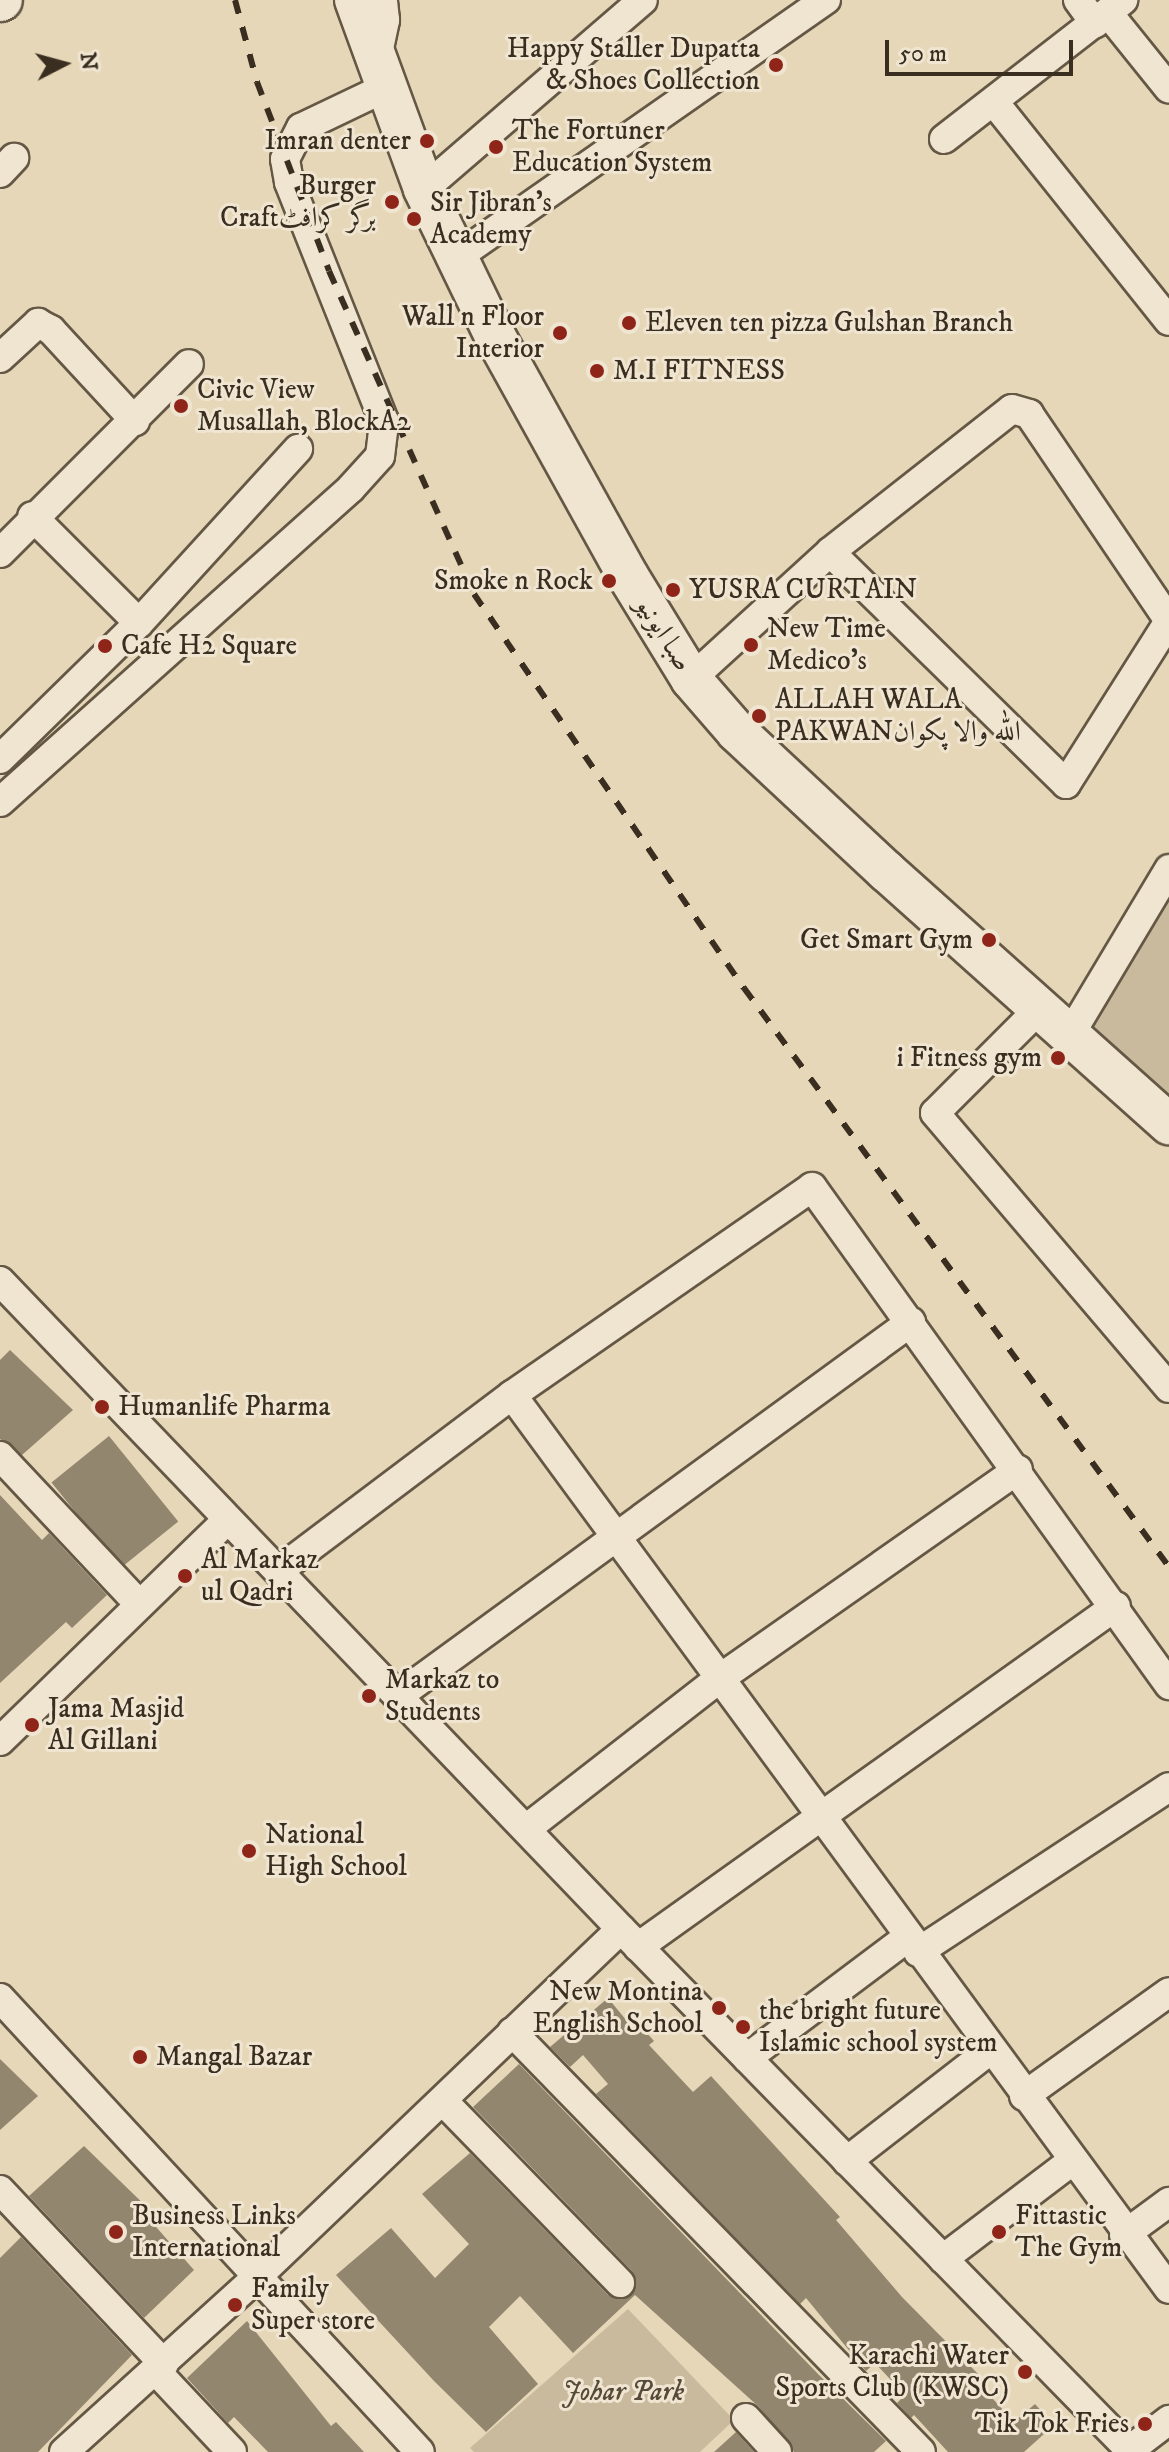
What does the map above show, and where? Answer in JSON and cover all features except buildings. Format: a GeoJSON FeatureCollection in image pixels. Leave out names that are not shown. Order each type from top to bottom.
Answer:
{"type":"FeatureCollection","features":[{"type":"Feature","properties":{"kind":"main road","name":"صبا ایونیو"},"geometry":{"type":"LineString","coordinates":[[374,7],[381,76],[424,189],[562,458],[691,679],[737,732],[1037,1011],[1071,1033],[1169,1124]]}},
{"type":"Feature","properties":{"kind":"street"},"geometry":{"type":"LineString","coordinates":[[374,7],[407,0]]}},
{"type":"Feature","properties":{"kind":"street"},"geometry":{"type":"LineString","coordinates":[[424,189],[643,0]]}},
{"type":"Feature","properties":{"kind":"street"},"geometry":{"type":"LineString","coordinates":[[457,257],[826,0]]}},
{"type":"Feature","properties":{"kind":"street"},"geometry":{"type":"LineString","coordinates":[[1078,0],[1109,12],[1169,89]]}},
{"type":"Feature","properties":{"kind":"street"},"geometry":{"type":"LineString","coordinates":[[944,139],[1109,12]]}},
{"type":"Feature","properties":{"kind":"street"},"geometry":{"type":"LineString","coordinates":[[0,802],[351,488],[380,456],[384,421],[289,182],[285,159],[301,128],[381,76]]}},
{"type":"Feature","properties":{"kind":"street"},"geometry":{"type":"LineString","coordinates":[[994,102],[1169,321]]}},
{"type":"Feature","properties":{"kind":"street"},"geometry":{"type":"LineString","coordinates":[[0,358],[38,323],[135,421]]}},
{"type":"Feature","properties":{"kind":"street"},"geometry":{"type":"LineString","coordinates":[[0,553],[32,516],[135,421],[189,364]]}},
{"type":"Feature","properties":{"kind":"street"},"geometry":{"type":"LineString","coordinates":[[691,679],[830,552],[1012,409],[1029,414],[1169,621],[1066,784],[830,552]]}},
{"type":"Feature","properties":{"kind":"street"},"geometry":{"type":"LineString","coordinates":[[0,759],[139,623],[298,449]]}},
{"type":"Feature","properties":{"kind":"street"},"geometry":{"type":"LineString","coordinates":[[32,516],[139,623]]}},
{"type":"Feature","properties":{"kind":"street"},"geometry":{"type":"LineString","coordinates":[[1071,1033],[1169,869]]}},
{"type":"Feature","properties":{"kind":"street"},"geometry":{"type":"LineString","coordinates":[[1037,1011],[935,1113],[1169,1388]]}},
{"type":"Feature","properties":{"kind":"street"},"geometry":{"type":"LineString","coordinates":[[281,1569],[512,1395],[812,1187],[1116,1606],[1169,1685]]}},
{"type":"Feature","properties":{"kind":"street"},"geometry":{"type":"LineString","coordinates":[[0,1281],[227,1520],[281,1569],[630,1938],[1128,2451],[1169,2420]]}},
{"type":"Feature","properties":{"kind":"street"},"geometry":{"type":"LineString","coordinates":[[398,1696],[911,1322]]}},
{"type":"Feature","properties":{"kind":"street"},"geometry":{"type":"LineString","coordinates":[[512,1395],[1124,2235],[1169,2289]]}},
{"type":"Feature","properties":{"kind":"street"},"geometry":{"type":"LineString","coordinates":[[526,1829],[719,1679],[1018,1470]]}},
{"type":"Feature","properties":{"kind":"street"},"geometry":{"type":"LineString","coordinates":[[5,1472],[140,1605]]}},
{"type":"Feature","properties":{"kind":"street"},"geometry":{"type":"LineString","coordinates":[[0,1741],[227,1520]]}},
{"type":"Feature","properties":{"kind":"street"},"geometry":{"type":"LineString","coordinates":[[64,2452],[160,2368],[512,2032],[630,1938],[819,1817],[1116,1606]]}},
{"type":"Feature","properties":{"kind":"street"},"geometry":{"type":"LineString","coordinates":[[747,2058],[913,1945],[1169,1787]]}},
{"type":"Feature","properties":{"kind":"street"},"geometry":{"type":"LineString","coordinates":[[1024,2096],[1169,1992]]}},
{"type":"Feature","properties":{"kind":"street"},"geometry":{"type":"LineString","coordinates":[[0,1998],[420,2452]]}},
{"type":"Feature","properties":{"kind":"street"},"geometry":{"type":"LineString","coordinates":[[512,2032],[921,2452]]}},
{"type":"Feature","properties":{"kind":"street"},"geometry":{"type":"LineString","coordinates":[[847,2161],[990,2050]]}},
{"type":"Feature","properties":{"kind":"street"},"geometry":{"type":"LineString","coordinates":[[443,2101],[620,2283]]}},
{"type":"Feature","properties":{"kind":"street"},"geometry":{"type":"LineString","coordinates":[[943,2259],[1071,2162]]}},
{"type":"Feature","properties":{"kind":"street"},"geometry":{"type":"LineString","coordinates":[[0,2190],[232,2452]]}},
{"type":"Feature","properties":{"kind":"street"},"geometry":{"type":"LineString","coordinates":[[1124,2235],[1169,2202]]}},
{"type":"Feature","properties":{"kind":"street"},"geometry":{"type":"LineString","coordinates":[[746,2418],[777,2452]]}},
{"type":"Feature","properties":{"kind":"green space"},"geometry":{"type":"Polygon","coordinates":[[[1169,873],[1169,1132],[1078,1039],[1169,873]]]}},
{"type":"Feature","properties":{"kind":"green space","name":"Johar Park"},"geometry":{"type":"Polygon","coordinates":[[[628,2309],[734,2420],[700,2452],[474,2452],[470,2448],[628,2309]]]}},
{"type":"Feature","properties":{"kind":"railway"},"geometry":{"type":"LineString","coordinates":[[235,0],[257,82],[329,271],[474,594],[744,988],[1169,1567]]}},
{"type":"Feature","properties":{"kind":"place","name":"Happy Staller Dupatta & Shoes Collection"},"geometry":{"type":"Point","coordinates":[776,65]}},
{"type":"Feature","properties":{"kind":"place","name":"Imran denter"},"geometry":{"type":"Point","coordinates":[427,141]}},
{"type":"Feature","properties":{"kind":"place","name":"The Fortuner Education System"},"geometry":{"type":"Point","coordinates":[496,147]}},
{"type":"Feature","properties":{"kind":"place","name":"Burger Craftبرگر کرافٹ"},"geometry":{"type":"Point","coordinates":[392,202]}},
{"type":"Feature","properties":{"kind":"place","name":"Sir Jibran's Academy"},"geometry":{"type":"Point","coordinates":[414,219]}},
{"type":"Feature","properties":{"kind":"place","name":"Eleven ten pizza Gulshan Branch"},"geometry":{"type":"Point","coordinates":[629,323]}},
{"type":"Feature","properties":{"kind":"place","name":"Wall n Floor Interior"},"geometry":{"type":"Point","coordinates":[560,333]}},
{"type":"Feature","properties":{"kind":"place","name":"M.I FITNESS"},"geometry":{"type":"Point","coordinates":[597,371]}},
{"type":"Feature","properties":{"kind":"place","name":"Civic View Musallah, BlockA2"},"geometry":{"type":"Point","coordinates":[181,406]}},
{"type":"Feature","properties":{"kind":"place","name":"Smoke n Rock"},"geometry":{"type":"Point","coordinates":[609,581]}},
{"type":"Feature","properties":{"kind":"place","name":"YUSRA CURTAIN"},"geometry":{"type":"Point","coordinates":[673,590]}},
{"type":"Feature","properties":{"kind":"place","name":"New Time Medico's"},"geometry":{"type":"Point","coordinates":[751,645]}},
{"type":"Feature","properties":{"kind":"place","name":"Cafe H2 Square"},"geometry":{"type":"Point","coordinates":[105,646]}},
{"type":"Feature","properties":{"kind":"place","name":"ALLAH WALA PAKWANاللہ والا پکوان"},"geometry":{"type":"Point","coordinates":[759,716]}},
{"type":"Feature","properties":{"kind":"place","name":"Get Smart Gym"},"geometry":{"type":"Point","coordinates":[989,940]}},
{"type":"Feature","properties":{"kind":"place","name":"i Fitness gym"},"geometry":{"type":"Point","coordinates":[1058,1058]}},
{"type":"Feature","properties":{"kind":"place","name":"Humanlife Pharma"},"geometry":{"type":"Point","coordinates":[102,1407]}},
{"type":"Feature","properties":{"kind":"place","name":"Al Markaz ul Qadri"},"geometry":{"type":"Point","coordinates":[185,1576]}},
{"type":"Feature","properties":{"kind":"place","name":"Markaz to Students"},"geometry":{"type":"Point","coordinates":[369,1696]}},
{"type":"Feature","properties":{"kind":"place","name":"Jama Masjid Al Gillani"},"geometry":{"type":"Point","coordinates":[32,1725]}},
{"type":"Feature","properties":{"kind":"place","name":"National High School"},"geometry":{"type":"Point","coordinates":[249,1851]}},
{"type":"Feature","properties":{"kind":"place","name":"New Montina English School"},"geometry":{"type":"Point","coordinates":[719,2008]}},
{"type":"Feature","properties":{"kind":"place","name":"the bright future Islamic school system"},"geometry":{"type":"Point","coordinates":[743,2027]}},
{"type":"Feature","properties":{"kind":"place","name":"Mangal Bazar"},"geometry":{"type":"Point","coordinates":[140,2057]}},
{"type":"Feature","properties":{"kind":"place","name":"Business Links International"},"geometry":{"type":"Point","coordinates":[116,2232]}},
{"type":"Feature","properties":{"kind":"place","name":"Fittastic The Gym"},"geometry":{"type":"Point","coordinates":[999,2232]}},
{"type":"Feature","properties":{"kind":"place","name":"Family Super store"},"geometry":{"type":"Point","coordinates":[235,2305]}},
{"type":"Feature","properties":{"kind":"place","name":"Karachi Water Sports Club (KWSC)"},"geometry":{"type":"Point","coordinates":[1025,2372]}},
{"type":"Feature","properties":{"kind":"place","name":"Tik Tok Fries"},"geometry":{"type":"Point","coordinates":[1145,2424]}}]}
